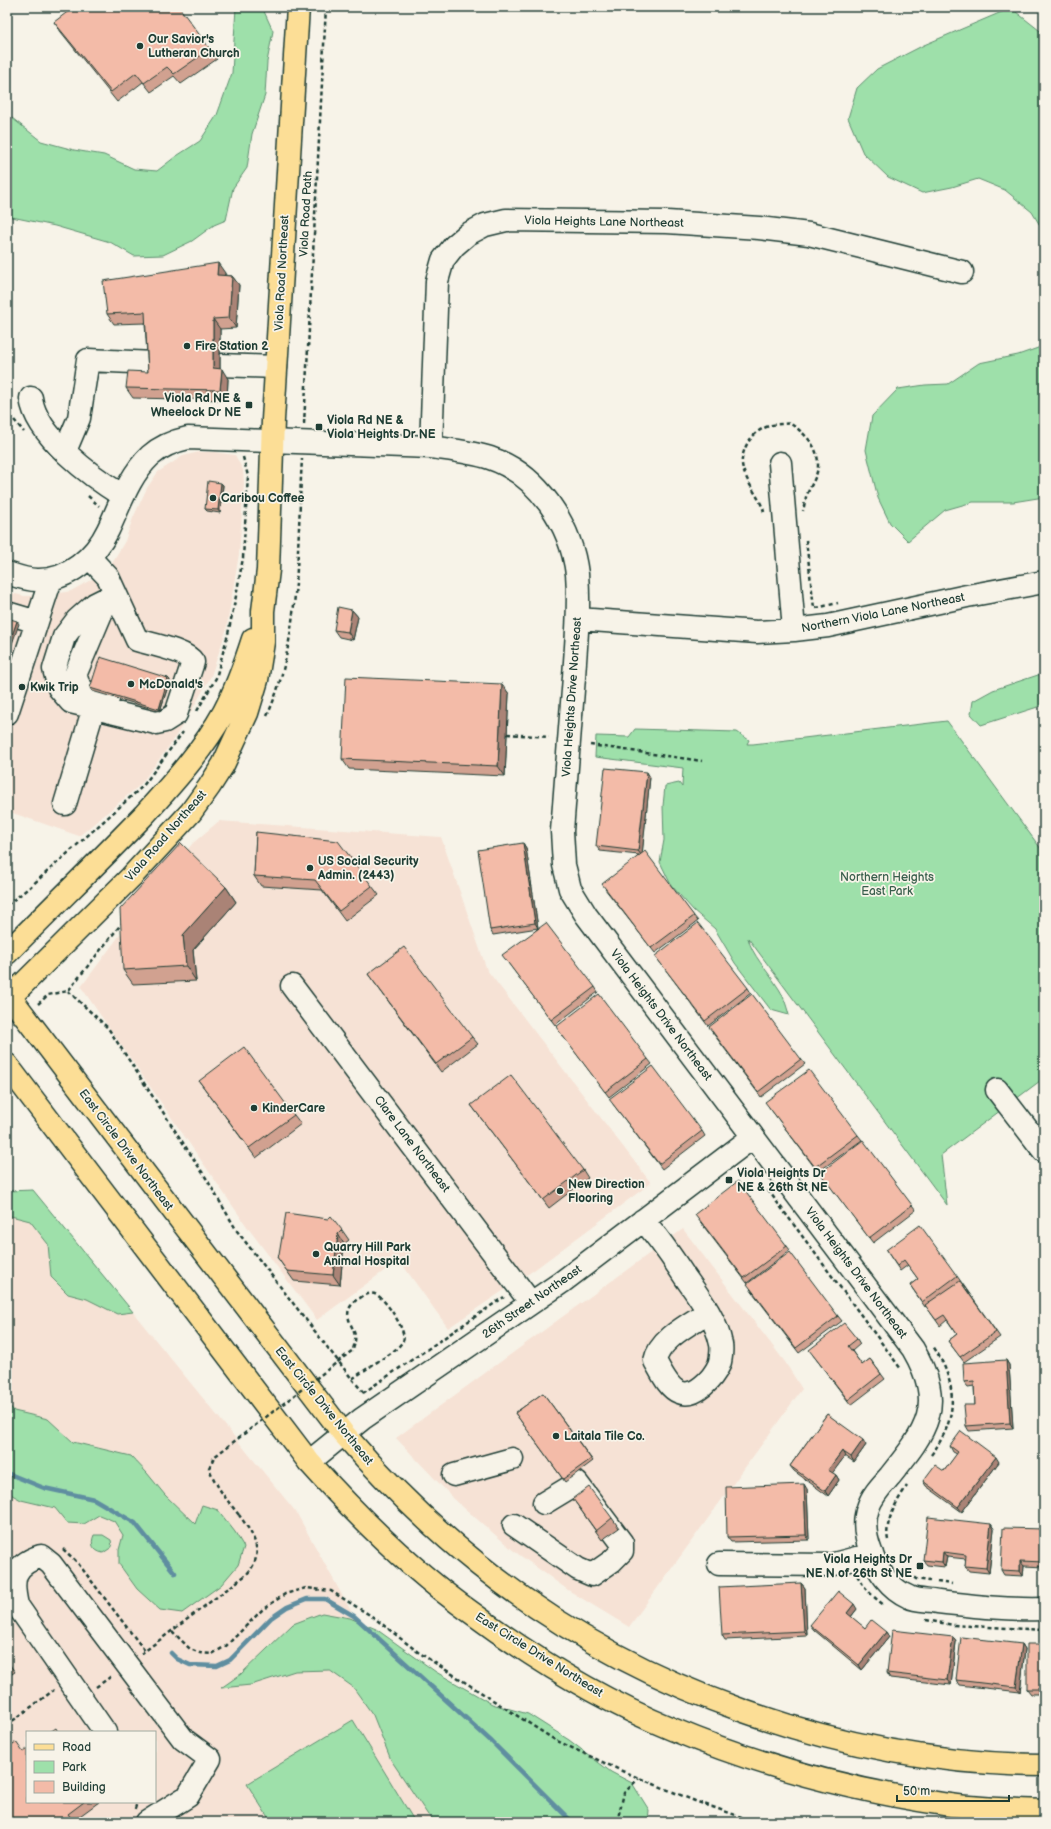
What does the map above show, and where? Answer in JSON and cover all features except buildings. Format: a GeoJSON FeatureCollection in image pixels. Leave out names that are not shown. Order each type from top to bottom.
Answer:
{"type":"FeatureCollection","features":[{"type":"Feature","properties":{"kind":"main road","name":"Viola Road Northeast"},"geometry":{"type":"LineString","coordinates":[[8,997],[131,877],[176,829],[209,787],[223,765],[247,713],[257,680],[263,642],[263,611],[268,570],[272,441],[298,7]]}},
{"type":"Feature","properties":{"kind":"main road","name":"Viola Road Northeast"},"geometry":{"type":"LineString","coordinates":[[7,953],[124,836],[190,762],[209,737],[238,683],[263,611]]}},
{"type":"Feature","properties":{"kind":"main road","name":"East Circle Drive Northeast"},"geometry":{"type":"LineString","coordinates":[[8,997],[343,1434],[410,1504],[480,1566],[548,1614],[594,1642],[647,1670],[740,1710],[819,1734],[902,1752],[972,1762],[1044,1765]]}},
{"type":"Feature","properties":{"kind":"main road","name":"East Circle Drive Northeast"},"geometry":{"type":"LineString","coordinates":[[7,1065],[308,1462],[346,1504],[388,1543],[471,1613],[517,1644],[577,1681],[671,1729],[763,1763],[818,1778],[884,1793],[944,1804],[985,1809],[1044,1810]]}},
{"type":"Feature","properties":{"kind":"street","name":"Viola Heights Lane Northeast"},"geometry":{"type":"LineString","coordinates":[[431,448],[437,281],[442,260],[454,246],[468,234],[485,225],[506,220],[667,222],[759,228],[809,234],[962,272]]}},
{"type":"Feature","properties":{"kind":"street"},"geometry":{"type":"LineString","coordinates":[[65,451],[80,418],[88,360],[154,363]]}},
{"type":"Feature","properties":{"kind":"street"},"geometry":{"type":"LineString","coordinates":[[220,365],[276,367]]}},
{"type":"Feature","properties":{"kind":"street"},"geometry":{"type":"LineString","coordinates":[[31,398],[36,415],[65,451],[107,486],[123,496]]}},
{"type":"Feature","properties":{"kind":"street","name":"Viola Heights Drive Northeast"},"geometry":{"type":"LineString","coordinates":[[7,573],[37,580],[51,578],[66,574],[89,557],[108,531],[123,496],[140,468],[150,456],[162,447],[176,440],[205,437],[431,448],[466,452],[492,459],[513,469],[533,484],[550,504],[562,525],[570,547],[576,573],[578,619],[562,831],[564,865],[570,889],[586,915],[914,1349],[924,1368],[930,1386],[928,1420],[924,1430],[915,1444],[875,1495],[868,1508],[865,1524],[871,1553],[883,1576],[894,1588],[909,1598],[973,1606],[1044,1609]]}},
{"type":"Feature","properties":{"kind":"street"},"geometry":{"type":"LineString","coordinates":[[780,463],[794,630]]}},
{"type":"Feature","properties":{"kind":"street"},"geometry":{"type":"LineString","coordinates":[[89,557],[108,578],[107,598],[76,673],[76,682],[81,689],[87,693],[149,711],[159,722]]}},
{"type":"Feature","properties":{"kind":"street"},"geometry":{"type":"LineString","coordinates":[[7,713],[51,578]]}},
{"type":"Feature","properties":{"kind":"street","name":"Northern Viola Lane Northeast"},"geometry":{"type":"LineString","coordinates":[[578,619],[757,632],[794,630],[828,626],[967,596],[1044,582]]}},
{"type":"Feature","properties":{"kind":"street"},"geometry":{"type":"LineString","coordinates":[[107,598],[137,640],[190,657],[193,662],[176,714],[156,723],[71,702],[60,688],[54,669],[64,637],[77,620],[107,598]]}},
{"type":"Feature","properties":{"kind":"street"},"geometry":{"type":"LineString","coordinates":[[7,613],[37,622]]}},
{"type":"Feature","properties":{"kind":"street"},"geometry":{"type":"LineString","coordinates":[[65,804],[94,707]]}},
{"type":"Feature","properties":{"kind":"street","name":"Clare Lane Northeast"},"geometry":{"type":"LineString","coordinates":[[292,986],[525,1295]]}},
{"type":"Feature","properties":{"kind":"street"},"geometry":{"type":"LineString","coordinates":[[997,1090],[1044,1151]]}},
{"type":"Feature","properties":{"kind":"street","name":"26th Street Northeast"},"geometry":{"type":"LineString","coordinates":[[308,1462],[525,1295],[643,1220],[753,1137]]}},
{"type":"Feature","properties":{"kind":"street"},"geometry":{"type":"LineString","coordinates":[[643,1220],[657,1236],[708,1312]]}},
{"type":"Feature","properties":{"kind":"street"},"geometry":{"type":"LineString","coordinates":[[454,1475],[512,1459]]}},
{"type":"Feature","properties":{"kind":"street"},"geometry":{"type":"LineString","coordinates":[[514,1525],[578,1569],[592,1575],[612,1561],[622,1551],[622,1543],[577,1483],[544,1503]]}},
{"type":"Feature","properties":{"kind":"street"},"geometry":{"type":"LineString","coordinates":[[719,1564],[830,1565],[871,1553]]}},
{"type":"Feature","properties":{"kind":"street"},"geometry":{"type":"LineString","coordinates":[[104,1731],[17,1605],[14,1592],[14,1578],[20,1567],[29,1560],[41,1556],[51,1564],[183,1739],[210,1759],[188,1796],[149,1814]]}},
{"type":"Feature","properties":{"kind":"path","name":"Viola Road Path"},"geometry":{"type":"LineString","coordinates":[[304,422],[326,7]]}},
{"type":"Feature","properties":{"kind":"path"},"geometry":{"type":"LineString","coordinates":[[239,456],[243,457]]}},
{"type":"Feature","properties":{"kind":"path"},"geometry":{"type":"LineString","coordinates":[[507,734],[549,737]]}},
{"type":"Feature","properties":{"kind":"path"},"geometry":{"type":"LineString","coordinates":[[590,745],[702,761]]}},
{"type":"Feature","properties":{"kind":"path"},"geometry":{"type":"LineString","coordinates":[[48,995],[68,991],[108,1028],[202,1172],[237,1231],[352,1379],[364,1392],[525,1295]]}},
{"type":"Feature","properties":{"kind":"path"},"geometry":{"type":"LineString","coordinates":[[765,1186],[904,1373]]}},
{"type":"Feature","properties":{"kind":"path"},"geometry":{"type":"LineString","coordinates":[[81,1698],[172,1632],[246,1575],[254,1566],[258,1555],[249,1528],[220,1491],[213,1480],[209,1468],[214,1457],[353,1350],[356,1341],[354,1332],[349,1322],[349,1309],[358,1299],[368,1294],[377,1295],[397,1320],[404,1333],[403,1340],[395,1349],[352,1379]]}},
{"type":"Feature","properties":{"kind":"path"},"geometry":{"type":"LineString","coordinates":[[928,1459],[942,1441],[950,1419],[952,1392],[947,1370],[929,1341]]}},
{"type":"Feature","properties":{"kind":"path"},"geometry":{"type":"LineString","coordinates":[[889,1608],[873,1597],[862,1583],[871,1553],[886,1533],[900,1496],[909,1484]]}},
{"type":"Feature","properties":{"kind":"path"},"geometry":{"type":"LineString","coordinates":[[901,1567],[916,1579],[954,1584]]}},
{"type":"Feature","properties":{"kind":"path"},"geometry":{"type":"LineString","coordinates":[[172,1632],[190,1649],[200,1654],[212,1654],[226,1646],[262,1610],[286,1594],[306,1588],[331,1591],[373,1618],[418,1652],[555,1740],[639,1778],[695,1801],[756,1822]]}},
{"type":"Feature","properties":{"kind":"path"},"geometry":{"type":"LineString","coordinates":[[919,1619],[953,1626],[1044,1630]]}},
{"type":"Feature","properties":{"kind":"path"},"geometry":{"type":"LineString","coordinates":[[7,1725],[55,1690]]}},
{"type":"Feature","properties":{"kind":"path"},"geometry":{"type":"LineString","coordinates":[[618,1822],[624,1793],[639,1778]]}},
{"type":"Feature","properties":{"kind":"shaded area"},"geometry":{"type":"Polygon","coordinates":[[[199,452],[235,455],[243,470],[244,483],[239,554],[226,631],[211,676],[170,745],[140,785],[79,836],[7,811],[7,592],[24,596],[45,596],[71,591],[96,577],[113,561],[125,541],[133,518],[147,488],[158,472],[183,456],[199,452]]]}},
{"type":"Feature","properties":{"kind":"shaded area"},"geometry":{"type":"Polygon","coordinates":[[[219,821],[441,837],[487,970],[651,1183],[534,1270],[448,1328],[399,1260],[317,1320],[248,1228],[81,987],[158,884],[193,843],[219,821]]]}},
{"type":"Feature","properties":{"kind":"shaded area"},"geometry":{"type":"Polygon","coordinates":[[[33,1190],[296,1512],[468,1822],[7,1822],[7,1191],[33,1190]]]}},
{"type":"Feature","properties":{"kind":"shaded area"},"geometry":{"type":"Polygon","coordinates":[[[683,1229],[785,1362],[802,1389],[629,1627],[568,1590],[514,1551],[456,1501],[396,1438],[683,1229]]]}},
{"type":"Feature","properties":{"kind":"green space"},"geometry":{"type":"Polygon","coordinates":[[[236,7],[262,7],[273,31],[267,62],[265,95],[252,134],[247,168],[233,188],[226,220],[214,225],[192,241],[163,255],[134,256],[110,242],[55,226],[7,216],[7,114],[41,141],[74,150],[104,155],[134,169],[157,171],[200,141],[217,115],[232,73],[236,7]]]}},
{"type":"Feature","properties":{"kind":"green space"},"geometry":{"type":"Polygon","coordinates":[[[1011,8],[1044,34],[1044,232],[1032,212],[1005,190],[978,179],[952,187],[922,193],[888,177],[863,153],[848,118],[857,88],[877,69],[924,45],[1011,8]]]}},
{"type":"Feature","properties":{"kind":"green space"},"geometry":{"type":"Polygon","coordinates":[[[1044,340],[1044,497],[1013,502],[973,502],[945,510],[908,541],[890,523],[878,498],[866,450],[872,416],[898,389],[925,385],[948,384],[979,363],[1018,355],[1038,348],[1044,340]]]}},
{"type":"Feature","properties":{"kind":"green space"},"geometry":{"type":"Polygon","coordinates":[[[1044,673],[1044,705],[981,725],[971,714],[973,701],[993,690],[1044,673]]]}},
{"type":"Feature","properties":{"kind":"green space","name":"Northern Heights East Park"},"geometry":{"type":"Polygon","coordinates":[[[947,721],[1044,853],[1044,1078],[941,1155],[947,1205],[748,938],[756,956],[781,992],[789,1015],[771,1010],[735,963],[715,929],[693,910],[671,885],[660,862],[664,840],[663,806],[665,786],[679,783],[682,787],[683,768],[595,757],[596,736],[629,737],[635,729],[737,732],[749,740],[747,744],[753,744],[947,721]]]}},
{"type":"Feature","properties":{"kind":"green space"},"geometry":{"type":"Polygon","coordinates":[[[33,1190],[133,1312],[117,1314],[87,1299],[68,1294],[51,1277],[48,1244],[30,1221],[7,1215],[7,1191],[33,1190]]]}},
{"type":"Feature","properties":{"kind":"green space"},"geometry":{"type":"Polygon","coordinates":[[[7,1403],[14,1411],[48,1419],[73,1442],[131,1456],[165,1495],[195,1524],[202,1505],[218,1510],[235,1532],[244,1547],[238,1565],[221,1585],[182,1613],[160,1610],[137,1589],[119,1564],[119,1550],[123,1535],[114,1521],[99,1515],[84,1524],[67,1523],[55,1508],[21,1500],[7,1492],[7,1403]]]}},
{"type":"Feature","properties":{"kind":"green space"},"geometry":{"type":"Polygon","coordinates":[[[94,1535],[103,1535],[111,1540],[112,1547],[103,1553],[97,1551],[92,1544],[94,1535]]]}},
{"type":"Feature","properties":{"kind":"green space"},"geometry":{"type":"Polygon","coordinates":[[[322,1613],[350,1618],[376,1629],[436,1672],[492,1704],[528,1714],[569,1740],[611,1772],[632,1783],[649,1810],[648,1822],[436,1822],[428,1815],[391,1760],[373,1715],[353,1687],[329,1670],[295,1671],[251,1685],[221,1688],[241,1674],[293,1624],[322,1613]]]}},
{"type":"Feature","properties":{"kind":"green space"},"geometry":{"type":"Polygon","coordinates":[[[353,1720],[415,1822],[271,1822],[247,1784],[353,1720]]]}},
{"type":"Feature","properties":{"kind":"waterway"},"geometry":{"type":"LineString","coordinates":[[7,1473],[44,1488],[94,1499],[135,1523],[175,1573]]}},
{"type":"Feature","properties":{"kind":"waterway"},"geometry":{"type":"LineString","coordinates":[[171,1653],[177,1659],[190,1665],[217,1666],[230,1660],[271,1618],[287,1607],[307,1599],[325,1599],[354,1616],[492,1742],[572,1822]]}},
{"type":"Feature","properties":{"kind":"place","name":"Our Savior's Lutheran Church"},"geometry":{"type":"Point","coordinates":[140,46]}},
{"type":"Feature","properties":{"kind":"place","name":"Fire Station 2"},"geometry":{"type":"Point","coordinates":[187,346]}},
{"type":"Feature","properties":{"kind":"place","name":"Viola Rd NE & Wheelock Dr NE"},"geometry":{"type":"Point","coordinates":[249,405]}},
{"type":"Feature","properties":{"kind":"place","name":"Viola Rd NE & Viola Heights Dr NE"},"geometry":{"type":"Point","coordinates":[319,427]}},
{"type":"Feature","properties":{"kind":"place","name":"Caribou Coffee"},"geometry":{"type":"Point","coordinates":[213,498]}},
{"type":"Feature","properties":{"kind":"place","name":"McDonald's"},"geometry":{"type":"Point","coordinates":[131,684]}},
{"type":"Feature","properties":{"kind":"place","name":"Kwik Trip"},"geometry":{"type":"Point","coordinates":[22,687]}},
{"type":"Feature","properties":{"kind":"place","name":"US Social Security Admin. (2443)"},"geometry":{"type":"Point","coordinates":[310,868]}},
{"type":"Feature","properties":{"kind":"place","name":"KinderCare"},"geometry":{"type":"Point","coordinates":[254,1108]}},
{"type":"Feature","properties":{"kind":"place","name":"Viola Heights Dr NE & 26th St NE"},"geometry":{"type":"Point","coordinates":[729,1180]}},
{"type":"Feature","properties":{"kind":"place","name":"New Direction Flooring"},"geometry":{"type":"Point","coordinates":[560,1191]}},
{"type":"Feature","properties":{"kind":"place","name":"Quarry Hill Park Animal Hospital"},"geometry":{"type":"Point","coordinates":[316,1254]}},
{"type":"Feature","properties":{"kind":"place","name":"Laitala Tile Co."},"geometry":{"type":"Point","coordinates":[556,1436]}},
{"type":"Feature","properties":{"kind":"place","name":"Viola Heights Dr NE N of 26th St NE"},"geometry":{"type":"Point","coordinates":[920,1566]}}]}
